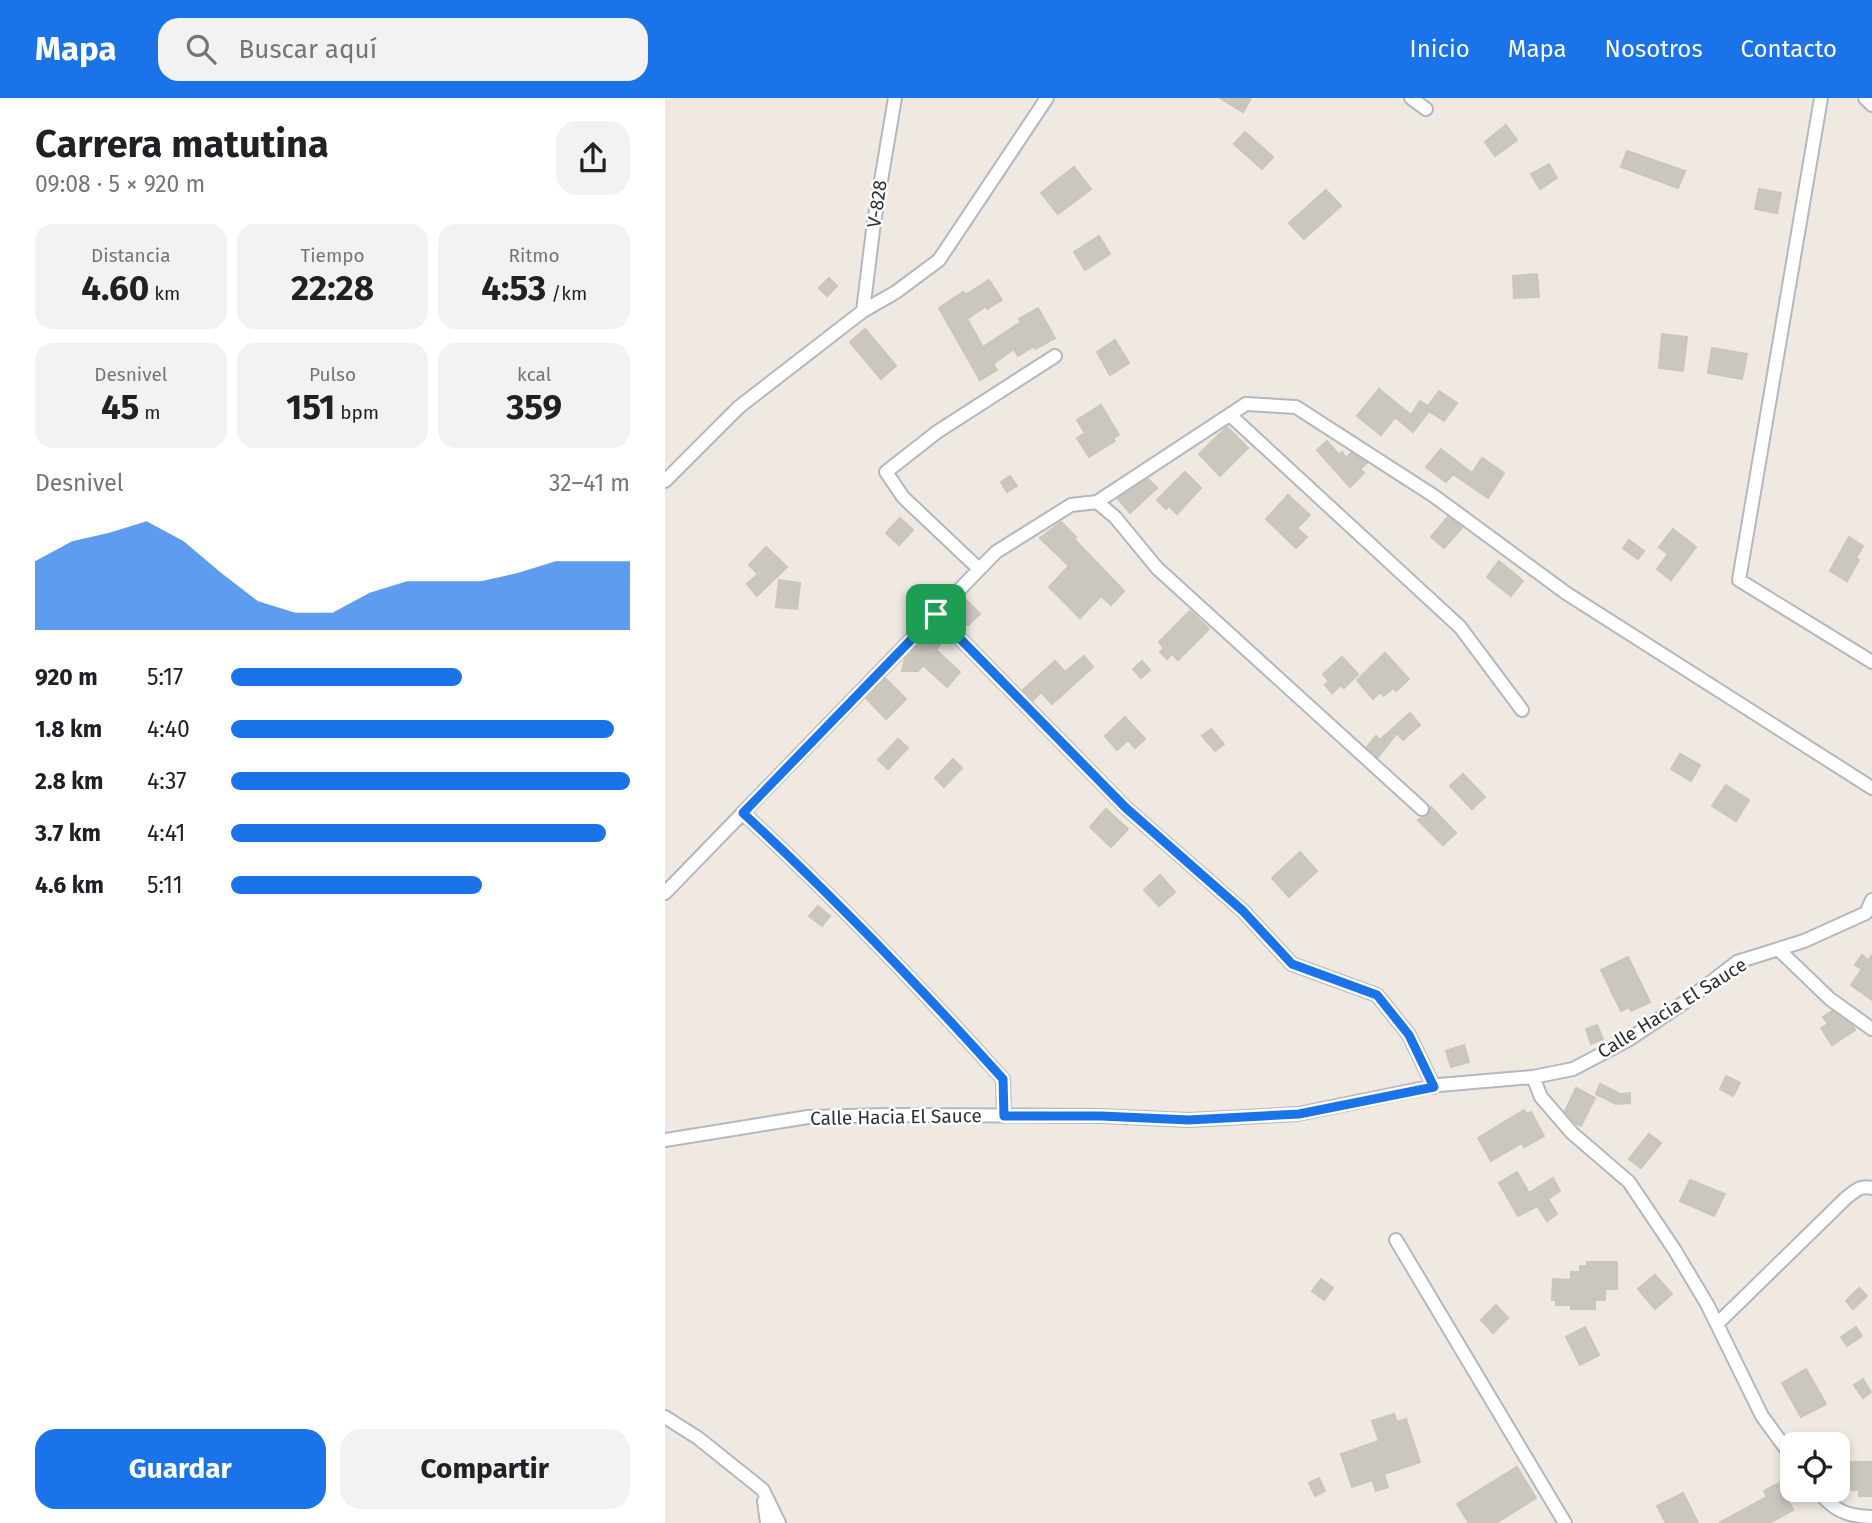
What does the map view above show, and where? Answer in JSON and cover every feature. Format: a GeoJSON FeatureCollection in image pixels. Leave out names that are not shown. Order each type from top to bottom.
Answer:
{"type":"FeatureCollection","features":[{"type":"Feature","properties":{"kind":"street","name":"V-828"},"geometry":{"type":"LineString","coordinates":[[863,311],[874,222],[895,98]]}},
{"type":"Feature","properties":{"kind":"street"},"geometry":{"type":"LineString","coordinates":[[665,481],[739,407],[863,311],[896,292],[939,260],[1047,98]]}},
{"type":"Feature","properties":{"kind":"street"},"geometry":{"type":"LineString","coordinates":[[1411,98],[1426,109]]}},
{"type":"Feature","properties":{"kind":"street"},"geometry":{"type":"LineString","coordinates":[[1821,98],[1739,580],[1872,662]]}},
{"type":"Feature","properties":{"kind":"street"},"geometry":{"type":"LineString","coordinates":[[1865,98],[1872,105]]}},
{"type":"Feature","properties":{"kind":"street"},"geometry":{"type":"LineString","coordinates":[[979,569],[903,497],[886,472],[937,432],[1055,356]]}},
{"type":"Feature","properties":{"kind":"street"},"geometry":{"type":"LineString","coordinates":[[665,893],[996,552],[1071,505],[1097,502],[1246,404],[1296,407],[1434,496],[1566,593],[1872,788]]}},
{"type":"Feature","properties":{"kind":"street"},"geometry":{"type":"LineString","coordinates":[[1230,415],[1460,627],[1522,710]]}},
{"type":"Feature","properties":{"kind":"street"},"geometry":{"type":"LineString","coordinates":[[1097,502],[1115,517],[1157,568],[1422,809]]}},
{"type":"Feature","properties":{"kind":"street"},"geometry":{"type":"LineString","coordinates":[[936,614],[1126,808],[1243,911],[1292,964],[1377,995],[1409,1035],[1434,1087]]}},
{"type":"Feature","properties":{"kind":"street"},"geometry":{"type":"LineString","coordinates":[[743,813],[793,859],[1003,1079],[1004,1116]]}},
{"type":"Feature","properties":{"kind":"street","name":"Calle Hacia El Sauce"},"geometry":{"type":"LineString","coordinates":[[665,1140],[808,1117],[1101,1116],[1189,1120],[1299,1114],[1439,1085],[1533,1077],[1573,1069],[1628,1040],[1685,1002],[1737,962],[1804,941],[1866,913],[1872,900]]}},
{"type":"Feature","properties":{"kind":"street"},"geometry":{"type":"LineString","coordinates":[[1778,949],[1830,999],[1872,1029]]}},
{"type":"Feature","properties":{"kind":"street"},"geometry":{"type":"LineString","coordinates":[[1533,1077],[1541,1097],[1572,1133],[1629,1182],[1674,1249],[1717,1324],[1762,1416],[1780,1441]]}},
{"type":"Feature","properties":{"kind":"street"},"geometry":{"type":"LineString","coordinates":[[1717,1324],[1857,1188],[1872,1188]]}},
{"type":"Feature","properties":{"kind":"street"},"geometry":{"type":"LineString","coordinates":[[1396,1240],[1565,1523]]}},
{"type":"Feature","properties":{"kind":"street"},"geometry":{"type":"LineString","coordinates":[[665,1417],[698,1438],[763,1490],[779,1523]]}},
{"type":"Feature","properties":{"kind":"street"},"geometry":{"type":"LineString","coordinates":[[763,1490],[767,1523]]}},
{"type":"Feature","properties":{"kind":"street"},"geometry":{"type":"LineString","coordinates":[[1827,1502],[1847,1514],[1872,1517]]}},
{"type":"Feature","properties":{"kind":"building"},"geometry":{"type":"Polygon","coordinates":[[[1220,98],[1251,98],[1243,112],[1220,98]]]}},
{"type":"Feature","properties":{"kind":"building"},"geometry":{"type":"Polygon","coordinates":[[[1506,125],[1517,140],[1495,156],[1485,142],[1506,125]]]}},
{"type":"Feature","properties":{"kind":"building"},"geometry":{"type":"Polygon","coordinates":[[[1245,132],[1273,157],[1262,169],[1234,144],[1245,132]]]}},
{"type":"Feature","properties":{"kind":"building"},"geometry":{"type":"Polygon","coordinates":[[[1627,151],[1685,171],[1678,188],[1621,167],[1627,151]]]}},
{"type":"Feature","properties":{"kind":"building"},"geometry":{"type":"Polygon","coordinates":[[[1549,164],[1557,178],[1540,189],[1531,174],[1549,164]]]}},
{"type":"Feature","properties":{"kind":"building"},"geometry":{"type":"Polygon","coordinates":[[[1074,167],[1091,189],[1058,214],[1041,193],[1074,167]]]}},
{"type":"Feature","properties":{"kind":"building"},"geometry":{"type":"Polygon","coordinates":[[[1759,189],[1781,193],[1777,213],[1755,209],[1759,189]]]}},
{"type":"Feature","properties":{"kind":"building"},"geometry":{"type":"Polygon","coordinates":[[[1326,190],[1341,206],[1304,239],[1289,223],[1326,190]]]}},
{"type":"Feature","properties":{"kind":"building"},"geometry":{"type":"Polygon","coordinates":[[[1099,236],[1110,254],[1085,270],[1074,252],[1099,236]]]}},
{"type":"Feature","properties":{"kind":"building"},"geometry":{"type":"Polygon","coordinates":[[[1537,274],[1539,297],[1514,298],[1513,276],[1537,274]]]}},
{"type":"Feature","properties":{"kind":"building"},"geometry":{"type":"Polygon","coordinates":[[[829,278],[837,286],[827,296],[819,288],[829,278]]]}},
{"type":"Feature","properties":{"kind":"building"},"geometry":{"type":"Polygon","coordinates":[[[989,280],[1002,300],[987,309],[986,306],[967,319],[983,347],[1038,308],[1055,338],[1018,356],[1014,349],[993,364],[997,370],[980,380],[939,308],[963,292],[965,295],[989,280]]]}},
{"type":"Feature","properties":{"kind":"building"},"geometry":{"type":"Polygon","coordinates":[[[865,329],[896,366],[881,379],[850,342],[865,329]]]}},
{"type":"Feature","properties":{"kind":"building"},"geometry":{"type":"Polygon","coordinates":[[[1662,334],[1687,337],[1683,371],[1659,368],[1662,334]]]}},
{"type":"Feature","properties":{"kind":"building"},"geometry":{"type":"Polygon","coordinates":[[[1115,340],[1129,363],[1110,375],[1097,352],[1115,340]]]}},
{"type":"Feature","properties":{"kind":"building"},"geometry":{"type":"Polygon","coordinates":[[[1712,348],[1747,354],[1742,379],[1708,373],[1712,348]]]}},
{"type":"Feature","properties":{"kind":"building"},"geometry":{"type":"Polygon","coordinates":[[[1379,389],[1411,415],[1420,401],[1428,406],[1439,391],[1457,403],[1444,421],[1429,411],[1413,432],[1395,417],[1381,435],[1357,416],[1379,389]]]}},
{"type":"Feature","properties":{"kind":"building"},"geometry":{"type":"Polygon","coordinates":[[[1101,405],[1119,435],[1113,438],[1115,441],[1089,457],[1077,438],[1085,433],[1077,420],[1101,405]]]}},
{"type":"Feature","properties":{"kind":"building"},"geometry":{"type":"Polygon","coordinates":[[[1227,427],[1248,448],[1220,476],[1199,454],[1227,427]]]}},
{"type":"Feature","properties":{"kind":"building"},"geometry":{"type":"Polygon","coordinates":[[[1327,441],[1339,455],[1342,452],[1346,458],[1351,453],[1367,463],[1360,469],[1364,473],[1350,487],[1317,450],[1327,441]]]}},
{"type":"Feature","properties":{"kind":"building"},"geometry":{"type":"Polygon","coordinates":[[[1441,449],[1472,473],[1482,458],[1504,473],[1488,498],[1453,474],[1446,482],[1426,467],[1441,449]]]}},
{"type":"Feature","properties":{"kind":"building"},"geometry":{"type":"Polygon","coordinates":[[[1185,472],[1201,488],[1177,514],[1169,506],[1166,509],[1157,500],[1185,472]]]}},
{"type":"Feature","properties":{"kind":"building"},"geometry":{"type":"Polygon","coordinates":[[[1010,476],[1017,486],[1007,492],[1001,482],[1010,476]]]}},
{"type":"Feature","properties":{"kind":"building"},"geometry":{"type":"Polygon","coordinates":[[[1148,479],[1157,488],[1130,513],[1118,499],[1148,479]]]}},
{"type":"Feature","properties":{"kind":"building"},"geometry":{"type":"Polygon","coordinates":[[[1288,495],[1310,515],[1297,528],[1307,537],[1296,548],[1266,519],[1288,495]]]}},
{"type":"Feature","properties":{"kind":"building"},"geometry":{"type":"Polygon","coordinates":[[[1448,517],[1462,528],[1444,548],[1431,537],[1448,517]]]}},
{"type":"Feature","properties":{"kind":"building"},"geometry":{"type":"Polygon","coordinates":[[[900,518],[913,530],[899,545],[886,533],[900,518]]]}},
{"type":"Feature","properties":{"kind":"building"},"geometry":{"type":"Polygon","coordinates":[[[1061,522],[1124,591],[1111,605],[1101,596],[1080,618],[1049,587],[1069,566],[1040,538],[1061,522]]]}},
{"type":"Feature","properties":{"kind":"building"},"geometry":{"type":"Polygon","coordinates":[[[1673,529],[1696,547],[1671,580],[1657,569],[1668,554],[1659,547],[1673,529]]]}},
{"type":"Feature","properties":{"kind":"building"},"geometry":{"type":"Polygon","coordinates":[[[1849,537],[1863,546],[1856,558],[1859,560],[1847,581],[1830,571],[1849,537]]]}},
{"type":"Feature","properties":{"kind":"building"},"geometry":{"type":"Polygon","coordinates":[[[1629,540],[1644,551],[1638,559],[1623,548],[1629,540]]]}},
{"type":"Feature","properties":{"kind":"building"},"geometry":{"type":"Polygon","coordinates":[[[766,547],[787,567],[757,596],[747,584],[758,574],[749,565],[766,547]]]}},
{"type":"Feature","properties":{"kind":"building"},"geometry":{"type":"Polygon","coordinates":[[[1499,561],[1523,581],[1511,596],[1487,577],[1499,561]]]}},
{"type":"Feature","properties":{"kind":"building"},"geometry":{"type":"Polygon","coordinates":[[[779,580],[800,583],[797,609],[776,607],[779,580]]]}},
{"type":"Feature","properties":{"kind":"building"},"geometry":{"type":"Polygon","coordinates":[[[964,598],[980,614],[968,625],[953,609],[964,598]]]}},
{"type":"Feature","properties":{"kind":"building"},"geometry":{"type":"Polygon","coordinates":[[[1190,611],[1209,629],[1178,660],[1172,654],[1167,659],[1160,652],[1164,648],[1159,642],[1190,611]]]}},
{"type":"Feature","properties":{"kind":"building"},"geometry":{"type":"Polygon","coordinates":[[[930,632],[941,643],[936,650],[960,672],[947,687],[923,665],[918,671],[902,671],[905,659],[930,632]]]}},
{"type":"Feature","properties":{"kind":"building"},"geometry":{"type":"Polygon","coordinates":[[[1385,653],[1409,679],[1396,691],[1393,688],[1384,696],[1380,692],[1373,699],[1357,680],[1385,653]]]}},
{"type":"Feature","properties":{"kind":"building"},"geometry":{"type":"Polygon","coordinates":[[[1084,656],[1093,667],[1052,704],[1041,692],[1033,700],[1023,690],[1055,661],[1065,672],[1084,656]]]}},
{"type":"Feature","properties":{"kind":"building"},"geometry":{"type":"Polygon","coordinates":[[[1342,657],[1358,674],[1344,688],[1341,685],[1332,693],[1325,685],[1329,681],[1323,674],[1342,657]]]}},
{"type":"Feature","properties":{"kind":"building"},"geometry":{"type":"Polygon","coordinates":[[[1142,661],[1150,670],[1141,678],[1133,669],[1142,661]]]}},
{"type":"Feature","properties":{"kind":"building"},"geometry":{"type":"Polygon","coordinates":[[[885,678],[906,699],[886,719],[866,698],[885,678]]]}},
{"type":"Feature","properties":{"kind":"building"},"geometry":{"type":"Polygon","coordinates":[[[1410,713],[1420,725],[1403,740],[1397,733],[1378,757],[1367,747],[1376,736],[1380,740],[1410,713]]]}},
{"type":"Feature","properties":{"kind":"building"},"geometry":{"type":"Polygon","coordinates":[[[1125,717],[1145,739],[1135,748],[1128,740],[1117,750],[1105,736],[1125,717]]]}},
{"type":"Feature","properties":{"kind":"building"},"geometry":{"type":"Polygon","coordinates":[[[1211,729],[1224,744],[1215,751],[1202,736],[1211,729]]]}},
{"type":"Feature","properties":{"kind":"building"},"geometry":{"type":"Polygon","coordinates":[[[898,739],[908,748],[888,769],[878,760],[898,739]]]}},
{"type":"Feature","properties":{"kind":"building"},"geometry":{"type":"Polygon","coordinates":[[[1680,754],[1700,765],[1691,781],[1671,769],[1680,754]]]}},
{"type":"Feature","properties":{"kind":"building"},"geometry":{"type":"Polygon","coordinates":[[[953,759],[962,768],[944,787],[935,778],[953,759]]]}},
{"type":"Feature","properties":{"kind":"building"},"geometry":{"type":"Polygon","coordinates":[[[1463,774],[1485,797],[1472,809],[1450,786],[1463,774]]]}},
{"type":"Feature","properties":{"kind":"building"},"geometry":{"type":"Polygon","coordinates":[[[1726,785],[1749,800],[1736,821],[1712,806],[1726,785]]]}},
{"type":"Feature","properties":{"kind":"building"},"geometry":{"type":"Polygon","coordinates":[[[1431,807],[1456,833],[1443,845],[1418,820],[1428,815],[1431,807]]]}},
{"type":"Feature","properties":{"kind":"building"},"geometry":{"type":"Polygon","coordinates":[[[1106,809],[1128,829],[1111,847],[1090,827],[1106,809]]]}},
{"type":"Feature","properties":{"kind":"building"},"geometry":{"type":"Polygon","coordinates":[[[1300,852],[1317,871],[1289,897],[1272,878],[1300,852]]]}},
{"type":"Feature","properties":{"kind":"building"},"geometry":{"type":"Polygon","coordinates":[[[1160,875],[1175,892],[1159,906],[1144,890],[1160,875]]]}},
{"type":"Feature","properties":{"kind":"building"},"geometry":{"type":"Polygon","coordinates":[[[818,906],[830,916],[822,926],[809,916],[818,906]]]}},
{"type":"Feature","properties":{"kind":"building"},"geometry":{"type":"Polygon","coordinates":[[[1862,955],[1868,960],[1872,955],[1872,1000],[1851,985],[1862,969],[1855,965],[1862,955]]]}},
{"type":"Feature","properties":{"kind":"building"},"geometry":{"type":"Polygon","coordinates":[[[1628,957],[1650,1002],[1631,1011],[1629,1007],[1621,1011],[1601,970],[1628,957]]]}},
{"type":"Feature","properties":{"kind":"building"},"geometry":{"type":"Polygon","coordinates":[[[1832,1011],[1855,1030],[1832,1045],[1821,1028],[1828,1024],[1823,1017],[1832,1011]]]}},
{"type":"Feature","properties":{"kind":"building"},"geometry":{"type":"Polygon","coordinates":[[[1597,1025],[1603,1039],[1591,1044],[1586,1029],[1597,1025]]]}},
{"type":"Feature","properties":{"kind":"building"},"geometry":{"type":"Polygon","coordinates":[[[1464,1045],[1469,1062],[1451,1067],[1446,1051],[1464,1045]]]}},
{"type":"Feature","properties":{"kind":"building"},"geometry":{"type":"Polygon","coordinates":[[[1726,1076],[1740,1083],[1733,1096],[1720,1089],[1726,1076]]]}},
{"type":"Feature","properties":{"kind":"building"},"geometry":{"type":"Polygon","coordinates":[[[1600,1084],[1620,1094],[1630,1093],[1630,1103],[1616,1104],[1596,1094],[1600,1084]]]}},
{"type":"Feature","properties":{"kind":"building"},"geometry":{"type":"Polygon","coordinates":[[[1576,1088],[1595,1098],[1581,1126],[1565,1111],[1576,1088]]]}},
{"type":"Feature","properties":{"kind":"building"},"geometry":{"type":"Polygon","coordinates":[[[1524,1110],[1527,1114],[1531,1112],[1544,1136],[1524,1147],[1522,1143],[1491,1161],[1478,1138],[1524,1110]]]}},
{"type":"Feature","properties":{"kind":"building"},"geometry":{"type":"Polygon","coordinates":[[[1649,1134],[1661,1143],[1641,1168],[1629,1159],[1649,1134]]]}},
{"type":"Feature","properties":{"kind":"building"},"geometry":{"type":"Polygon","coordinates":[[[1517,1172],[1529,1193],[1553,1178],[1560,1191],[1548,1199],[1557,1214],[1547,1221],[1537,1206],[1518,1216],[1499,1183],[1517,1172]]]}},
{"type":"Feature","properties":{"kind":"building"},"geometry":{"type":"Polygon","coordinates":[[[1690,1180],[1725,1194],[1714,1216],[1680,1201],[1690,1180]]]}},
{"type":"Feature","properties":{"kind":"building"},"geometry":{"type":"Polygon","coordinates":[[[1587,1262],[1617,1262],[1617,1289],[1605,1289],[1605,1300],[1595,1300],[1595,1309],[1571,1309],[1571,1305],[1556,1305],[1556,1300],[1552,1300],[1553,1279],[1571,1280],[1571,1272],[1580,1272],[1580,1266],[1587,1266],[1587,1262]]]}},
{"type":"Feature","properties":{"kind":"building"},"geometry":{"type":"Polygon","coordinates":[[[1655,1275],[1672,1294],[1655,1309],[1638,1289],[1655,1275]]]}},
{"type":"Feature","properties":{"kind":"building"},"geometry":{"type":"Polygon","coordinates":[[[1321,1279],[1333,1288],[1324,1300],[1312,1291],[1321,1279]]]}},
{"type":"Feature","properties":{"kind":"building"},"geometry":{"type":"Polygon","coordinates":[[[1859,1288],[1867,1296],[1853,1309],[1846,1301],[1859,1288]]]}},
{"type":"Feature","properties":{"kind":"building"},"geometry":{"type":"Polygon","coordinates":[[[1496,1305],[1508,1318],[1493,1333],[1481,1320],[1496,1305]]]}},
{"type":"Feature","properties":{"kind":"building"},"geometry":{"type":"Polygon","coordinates":[[[1585,1327],[1599,1355],[1580,1365],[1566,1337],[1585,1327]]]}},
{"type":"Feature","properties":{"kind":"building"},"geometry":{"type":"Polygon","coordinates":[[[1856,1327],[1862,1336],[1847,1346],[1841,1337],[1856,1327]]]}},
{"type":"Feature","properties":{"kind":"building"},"geometry":{"type":"Polygon","coordinates":[[[1806,1369],[1826,1404],[1801,1417],[1782,1383],[1806,1369]]]}},
{"type":"Feature","properties":{"kind":"building"},"geometry":{"type":"Polygon","coordinates":[[[1863,1379],[1871,1392],[1863,1398],[1854,1385],[1863,1379]]]}},
{"type":"Feature","properties":{"kind":"building"},"geometry":{"type":"Polygon","coordinates":[[[1394,1414],[1397,1422],[1406,1419],[1420,1462],[1384,1474],[1388,1487],[1376,1491],[1372,1480],[1352,1487],[1341,1454],[1379,1441],[1372,1421],[1394,1414]]]}},
{"type":"Feature","properties":{"kind":"building"},"geometry":{"type":"Polygon","coordinates":[[[1850,1462],[1872,1462],[1872,1496],[1859,1496],[1859,1490],[1850,1490],[1850,1462]]]}},
{"type":"Feature","properties":{"kind":"building"},"geometry":{"type":"Polygon","coordinates":[[[1517,1467],[1536,1498],[1496,1523],[1469,1523],[1457,1504],[1517,1467]]]}},
{"type":"Feature","properties":{"kind":"building"},"geometry":{"type":"Polygon","coordinates":[[[1319,1478],[1325,1491],[1315,1496],[1309,1483],[1319,1478]]]}},
{"type":"Feature","properties":{"kind":"building"},"geometry":{"type":"Polygon","coordinates":[[[1779,1483],[1780,1502],[1789,1502],[1793,1510],[1769,1523],[1719,1523],[1767,1497],[1764,1491],[1779,1483]]]}},
{"type":"Feature","properties":{"kind":"building"},"geometry":{"type":"Polygon","coordinates":[[[1683,1493],[1698,1523],[1666,1523],[1657,1506],[1683,1493]]]}},
{"type":"Feature","properties":{"kind":"route"},"geometry":{"type":"LineString","coordinates":[[936,614],[1126,808],[1243,911],[1292,964],[1377,995],[1409,1035],[1434,1087],[1299,1114],[1189,1120],[1004,1116],[1003,1079],[946,1016],[793,859],[743,813],[936,614]]}}]}
